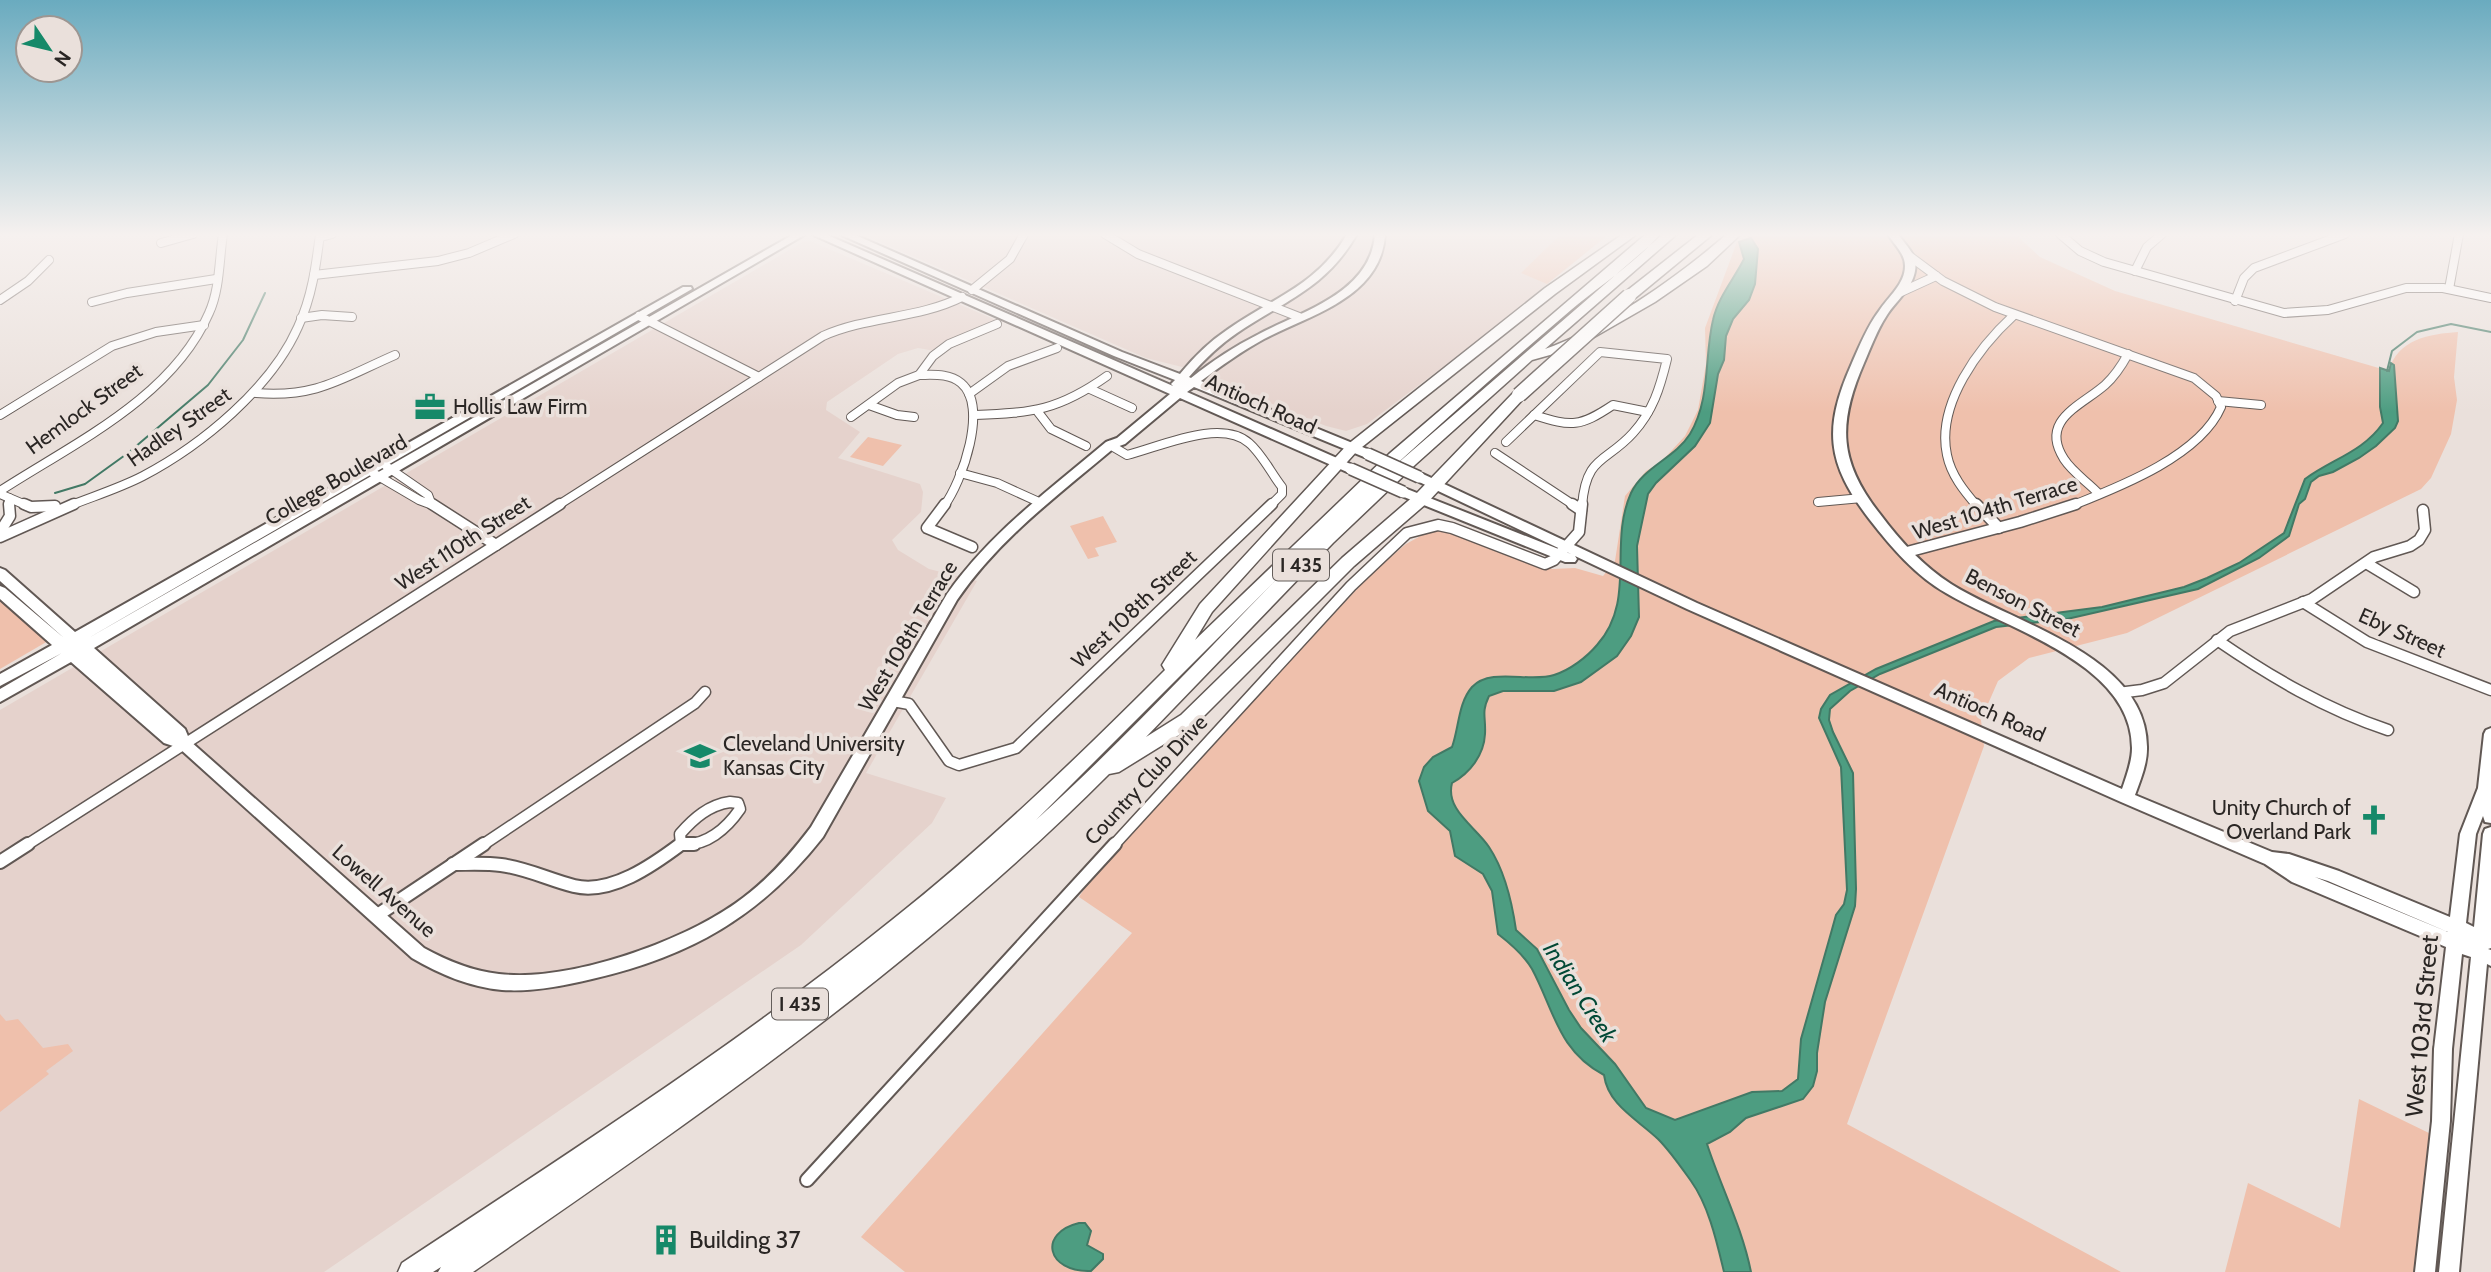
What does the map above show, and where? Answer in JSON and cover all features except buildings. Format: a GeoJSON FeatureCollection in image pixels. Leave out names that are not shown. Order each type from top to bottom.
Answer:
{"type":"FeatureCollection","features":[{"type":"Feature","properties":{"kind":"highway"},"geometry":{"type":"LineString","coordinates":[[1155,692],[1206,608],[1344,466],[1352,448],[1547,293]]}},
{"type":"Feature","properties":{"kind":"highway"},"geometry":{"type":"LineString","coordinates":[[1499,362],[1510,345],[1566,293]]}},
{"type":"Feature","properties":{"kind":"highway","name":"I 435"},"geometry":{"type":"LineString","coordinates":[[411,1272],[682,1091],[835,978],[1003,839],[1317,530],[1499,362],[1582,293]]}},
{"type":"Feature","properties":{"kind":"highway","name":"I 435"},"geometry":{"type":"LineString","coordinates":[[451,1272],[664,1126],[810,1020],[1001,864],[1088,781],[1328,538],[1393,476],[1603,293]]}},
{"type":"Feature","properties":{"kind":"highway"},"geometry":{"type":"LineString","coordinates":[[1088,781],[1188,720],[1412,496],[1435,484],[1519,395],[1632,293]]}},
{"type":"Feature","properties":{"kind":"highway"},"geometry":{"type":"LineString","coordinates":[[1525,361],[1570,345],[1657,293]]}},
{"type":"Feature","properties":{"kind":"main road","name":"College Boulevard"},"geometry":{"type":"LineString","coordinates":[[645,319],[686,293]]}},
{"type":"Feature","properties":{"kind":"main road","name":"College Boulevard"},"geometry":{"type":"LineString","coordinates":[[0,696],[73,647],[692,293]]}},
{"type":"Feature","properties":{"kind":"main road"},"geometry":{"type":"LineString","coordinates":[[1187,380],[1220,340],[1296,293]]}},
{"type":"Feature","properties":{"kind":"main road"},"geometry":{"type":"LineString","coordinates":[[1187,380],[1344,293]]}},
{"type":"Feature","properties":{"kind":"main road","name":"Benson Street"},"geometry":{"type":"LineString","coordinates":[[1900,293],[1878,318],[1848,385],[1838,413],[1842,455],[1862,498],[1907,552],[1946,587],[2078,655],[2118,693],[2134,719],[2140,746],[2139,760],[2126,798]]}},
{"type":"Feature","properties":{"kind":"main road","name":"Antioch Road"},"geometry":{"type":"LineString","coordinates":[[967,294],[998,301],[1367,454],[1435,484],[1607,571],[2271,859],[2289,861],[2333,876],[2486,948]]}},
{"type":"Feature","properties":{"kind":"main road","name":"Antioch Road"},"geometry":{"type":"LineString","coordinates":[[967,294],[1175,391],[1412,496],[1563,551]]}},
{"type":"Feature","properties":{"kind":"main road","name":"West 108th Terrace"},"geometry":{"type":"LineString","coordinates":[[592,972],[661,951],[712,928],[748,904],[780,877],[801,856],[817,832],[961,585],[994,544],[1110,446],[1121,441],[1187,380]]}},
{"type":"Feature","properties":{"kind":"main road","name":"Lowell Avenue"},"geometry":{"type":"LineString","coordinates":[[0,573],[169,739],[184,744],[418,953],[438,965],[461,973],[502,982],[544,981],[592,972]]}},
{"type":"Feature","properties":{"kind":"main road","name":"Lowell Avenue"},"geometry":{"type":"LineString","coordinates":[[0,592],[73,647]]}},
{"type":"Feature","properties":{"kind":"main road","name":"College Boulevard"},"geometry":{"type":"LineString","coordinates":[[0,681],[73,647]]}},
{"type":"Feature","properties":{"kind":"main road","name":"West 103rd Street"},"geometry":{"type":"LineString","coordinates":[[2491,734],[2488,785],[2491,817]]}},
{"type":"Feature","properties":{"kind":"main road","name":"West 103rd Street"},"geometry":{"type":"LineString","coordinates":[[2424,1272],[2441,1121],[2443,1049],[2465,856],[2474,821],[2488,785]]}},
{"type":"Feature","properties":{"kind":"main road"},"geometry":{"type":"LineString","coordinates":[[2474,821],[2484,821],[2491,817]]}},
{"type":"Feature","properties":{"kind":"main road"},"geometry":{"type":"LineString","coordinates":[[2449,1272],[2486,948],[2491,834]]}},
{"type":"Feature","properties":{"kind":"street"},"geometry":{"type":"LineString","coordinates":[[92,302],[123,293]]}},
{"type":"Feature","properties":{"kind":"street","name":"Hemlock Street"},"geometry":{"type":"LineString","coordinates":[[0,492],[67,450],[133,402],[176,362],[204,325],[214,293]]}},
{"type":"Feature","properties":{"kind":"street","name":"Hadley Street"},"geometry":{"type":"LineString","coordinates":[[0,535],[63,506],[148,473],[216,426],[256,393],[280,362],[301,318],[308,293]]}},
{"type":"Feature","properties":{"kind":"street"},"geometry":{"type":"LineString","coordinates":[[1239,293],[1299,317]]}},
{"type":"Feature","properties":{"kind":"street"},"geometry":{"type":"LineString","coordinates":[[1966,293],[2014,315],[2194,378],[2218,401],[2261,405]]}},
{"type":"Feature","properties":{"kind":"street"},"geometry":{"type":"LineString","coordinates":[[2210,293],[2268,310],[2307,314],[2329,311],[2383,293]]}},
{"type":"Feature","properties":{"kind":"street"},"geometry":{"type":"LineString","coordinates":[[2235,301],[2237,293]]}},
{"type":"Feature","properties":{"kind":"street"},"geometry":{"type":"LineString","coordinates":[[2469,293],[2491,298]]}},
{"type":"Feature","properties":{"kind":"street","name":"West 110th Street"},"geometry":{"type":"LineString","coordinates":[[0,862],[842,326],[873,318],[927,312],[967,294]]}},
{"type":"Feature","properties":{"kind":"street"},"geometry":{"type":"LineString","coordinates":[[301,318],[322,315],[352,317]]}},
{"type":"Feature","properties":{"kind":"street"},"geometry":{"type":"LineString","coordinates":[[1999,528],[1958,482],[1947,455],[1945,433],[1969,368],[1990,338],[2014,315]]}},
{"type":"Feature","properties":{"kind":"street"},"geometry":{"type":"LineString","coordinates":[[645,319],[759,377]]}},
{"type":"Feature","properties":{"kind":"street"},"geometry":{"type":"LineString","coordinates":[[919,375],[933,356],[949,344],[997,324]]}},
{"type":"Feature","properties":{"kind":"street"},"geometry":{"type":"LineString","coordinates":[[0,415],[112,346],[156,332],[204,325]]}},
{"type":"Feature","properties":{"kind":"street"},"geometry":{"type":"LineString","coordinates":[[969,394],[1008,366],[1057,348]]}},
{"type":"Feature","properties":{"kind":"street"},"geometry":{"type":"LineString","coordinates":[[1506,442],[1601,352],[1667,359],[1657,400],[1632,435],[1596,461],[1583,490],[1579,532],[1563,551]]}},
{"type":"Feature","properties":{"kind":"street"},"geometry":{"type":"LineString","coordinates":[[2099,494],[2063,457],[2057,444],[2057,428],[2066,414],[2110,380],[2128,354]]}},
{"type":"Feature","properties":{"kind":"street"},"geometry":{"type":"LineString","coordinates":[[256,393],[289,394],[317,390],[396,355]]}},
{"type":"Feature","properties":{"kind":"street"},"geometry":{"type":"LineString","coordinates":[[851,417],[898,383],[919,375],[948,376],[960,382],[969,394],[975,415],[953,493],[927,528],[972,547]]}},
{"type":"Feature","properties":{"kind":"street"},"geometry":{"type":"LineString","coordinates":[[975,415],[1038,412],[1068,403],[1107,376]]}},
{"type":"Feature","properties":{"kind":"street"},"geometry":{"type":"LineString","coordinates":[[1090,389],[1132,408]]}},
{"type":"Feature","properties":{"kind":"street","name":"West 104th Terrace"},"geometry":{"type":"LineString","coordinates":[[1907,552],[2048,514],[2099,494],[2186,449],[2219,417],[2221,407],[2218,401]]}},
{"type":"Feature","properties":{"kind":"street"},"geometry":{"type":"LineString","coordinates":[[869,405],[897,415],[914,417]]}},
{"type":"Feature","properties":{"kind":"street"},"geometry":{"type":"LineString","coordinates":[[1535,415],[1572,427],[1582,426],[1613,405],[1648,412]]}},
{"type":"Feature","properties":{"kind":"street"},"geometry":{"type":"LineString","coordinates":[[1038,412],[1051,429],[1086,446]]}},
{"type":"Feature","properties":{"kind":"street","name":"West 108th Street"},"geometry":{"type":"LineString","coordinates":[[892,701],[909,704],[949,761],[959,765],[1012,750],[1282,494],[1282,487],[1247,440],[1229,433],[1210,433],[1128,455],[1110,446]]}},
{"type":"Feature","properties":{"kind":"street"},"geometry":{"type":"LineString","coordinates":[[1495,453],[1581,510]]}},
{"type":"Feature","properties":{"kind":"street"},"geometry":{"type":"LineString","coordinates":[[386,466],[428,495],[431,503]]}},
{"type":"Feature","properties":{"kind":"street"},"geometry":{"type":"LineString","coordinates":[[374,474],[419,500],[431,503],[496,545]]}},
{"type":"Feature","properties":{"kind":"street"},"geometry":{"type":"LineString","coordinates":[[960,474],[998,483],[1041,503]]}},
{"type":"Feature","properties":{"kind":"street"},"geometry":{"type":"LineString","coordinates":[[0,492],[30,506],[63,506]]}},
{"type":"Feature","properties":{"kind":"street"},"geometry":{"type":"LineString","coordinates":[[0,535],[10,516],[9,498]]}},
{"type":"Feature","properties":{"kind":"street"},"geometry":{"type":"LineString","coordinates":[[1818,502],[1862,498]]}},
{"type":"Feature","properties":{"kind":"street"},"geometry":{"type":"LineString","coordinates":[[2118,693],[2142,690],[2164,683],[2217,640],[2251,621],[2303,603],[2337,584],[2366,563],[2419,540],[2425,530],[2423,510]]}},
{"type":"Feature","properties":{"kind":"street","name":"Country Club Drive"},"geometry":{"type":"LineString","coordinates":[[807,1180],[1324,616],[1407,533],[1438,525],[1545,564],[1563,551]]}},
{"type":"Feature","properties":{"kind":"street"},"geometry":{"type":"LineString","coordinates":[[2366,563],[2414,592]]}},
{"type":"Feature","properties":{"kind":"street","name":"Eby Street"},"geometry":{"type":"LineString","coordinates":[[2303,603],[2378,647],[2491,690]]}},
{"type":"Feature","properties":{"kind":"street"},"geometry":{"type":"LineString","coordinates":[[2217,640],[2280,683],[2321,706],[2388,730]]}},
{"type":"Feature","properties":{"kind":"street"},"geometry":{"type":"LineString","coordinates":[[376,916],[695,703],[705,692]]}},
{"type":"Feature","properties":{"kind":"street"},"geometry":{"type":"LineString","coordinates":[[729,800],[738,803],[740,809],[735,818],[699,844],[689,847],[681,844],[680,834],[687,825],[721,802],[729,800]]}},
{"type":"Feature","properties":{"kind":"street"},"geometry":{"type":"LineString","coordinates":[[453,864],[503,865],[577,887],[591,887],[625,879],[653,865],[681,844]]}},
{"type":"Feature","properties":{"kind":"shaded area"},"geometry":{"type":"Polygon","coordinates":[[[715,293],[933,293],[996,320],[950,339],[935,351],[918,348],[898,354],[827,402],[826,410],[860,432],[838,458],[920,484],[923,492],[921,512],[892,540],[898,550],[929,569],[977,581],[866,773],[946,798],[932,823],[801,945],[324,1272],[0,1272],[0,710],[715,293]]]}},
{"type":"Feature","properties":{"kind":"shaded area"},"geometry":{"type":"Polygon","coordinates":[[[998,293],[1536,293],[1367,424],[1346,431],[1326,426],[1182,367],[1146,358],[998,293]]]}},
{"type":"Feature","properties":{"kind":"shaded area"},"geometry":{"type":"Polygon","coordinates":[[[1718,293],[2123,293],[2389,371],[2393,360],[2407,345],[2437,334],[2458,332],[2454,377],[2457,400],[2451,434],[2431,478],[2421,489],[2127,633],[2029,658],[1998,681],[1981,720],[1984,746],[1847,1124],[2121,1272],[905,1272],[861,1237],[1132,933],[1079,897],[1090,880],[1163,797],[1373,572],[1406,544],[1435,528],[1453,531],[1552,569],[1575,568],[1603,576],[1615,561],[1625,496],[1646,471],[1661,462],[1685,436],[1698,410],[1706,364],[1705,328],[1718,293]]]}},
{"type":"Feature","properties":{"kind":"shaded area"},"geometry":{"type":"Polygon","coordinates":[[[1724,293],[1751,293],[1733,319],[1726,336],[1724,360],[1718,374],[1710,423],[1695,446],[1648,494],[1637,546],[1639,617],[1631,636],[1617,656],[1581,682],[1554,691],[1503,691],[1489,696],[1484,711],[1485,734],[1482,749],[1470,769],[1452,783],[1451,793],[1457,810],[1489,847],[1504,876],[1516,930],[1537,949],[1581,1028],[1615,1064],[1646,1108],[1675,1120],[1752,1092],[1782,1091],[1798,1079],[1801,1039],[1836,915],[1844,904],[1847,890],[1841,767],[1819,718],[1830,695],[1876,669],[1994,621],[2102,607],[2184,587],[2239,563],[2284,533],[2305,479],[2357,448],[2383,423],[2380,407],[2380,368],[2389,371],[2391,363],[2394,365],[2398,421],[2395,428],[2359,458],[2311,482],[2305,499],[2299,504],[2289,536],[2259,558],[2198,589],[2067,619],[1996,627],[1880,674],[1850,691],[1830,709],[1829,720],[1833,732],[1853,773],[1856,889],[1855,906],[1825,1002],[1813,1086],[1803,1099],[1746,1118],[1730,1132],[1707,1144],[1737,1223],[1751,1272],[1724,1272],[1712,1225],[1697,1191],[1662,1144],[1617,1103],[1604,1075],[1576,1054],[1567,1042],[1529,964],[1498,934],[1492,891],[1483,874],[1455,856],[1450,831],[1428,811],[1419,781],[1424,767],[1433,757],[1452,747],[1461,708],[1472,687],[1489,678],[1544,677],[1560,673],[1588,654],[1609,628],[1619,591],[1622,532],[1631,493],[1643,476],[1684,442],[1697,421],[1704,392],[1710,334],[1724,293]]]}},
{"type":"Feature","properties":{"kind":"shaded area"},"geometry":{"type":"Polygon","coordinates":[[[868,437],[902,445],[883,466],[850,457],[868,437]]]}},
{"type":"Feature","properties":{"kind":"shaded area"},"geometry":{"type":"Polygon","coordinates":[[[1103,516],[1117,542],[1095,548],[1099,556],[1088,559],[1070,526],[1103,516]]]}},
{"type":"Feature","properties":{"kind":"shaded area"},"geometry":{"type":"Polygon","coordinates":[[[0,597],[48,641],[0,669],[0,597]]]}},
{"type":"Feature","properties":{"kind":"shaded area"},"geometry":{"type":"Polygon","coordinates":[[[0,1014],[6,1021],[18,1019],[43,1048],[68,1044],[73,1051],[46,1071],[49,1074],[0,1112],[0,1014]]]}},
{"type":"Feature","properties":{"kind":"shaded area"},"geometry":{"type":"Polygon","coordinates":[[[2359,1099],[2431,1134],[2416,1272],[2225,1272],[2248,1183],[2340,1228],[2359,1099]]]}},
{"type":"Feature","properties":{"kind":"shaded area"},"geometry":{"type":"Polygon","coordinates":[[[1079,1223],[1085,1223],[1091,1231],[1087,1245],[1103,1254],[1103,1259],[1091,1271],[1076,1270],[1064,1265],[1053,1251],[1057,1235],[1079,1223]]]}},
{"type":"Feature","properties":{"kind":"waterway"},"geometry":{"type":"LineString","coordinates":[[55,493],[85,484],[128,453],[208,385],[243,340],[265,293]]}},
{"type":"Feature","properties":{"kind":"waterway"},"geometry":{"type":"LineString","coordinates":[[2387,371],[2392,351],[2417,332],[2451,324],[2491,332]]}},
{"type":"Feature","properties":{"kind":"place","name":"Hollis Law Firm"},"geometry":{"type":"Point","coordinates":[430,407]}},
{"type":"Feature","properties":{"kind":"place","name":"Cleveland University Kansas City"},"geometry":{"type":"Point","coordinates":[700,756]}},
{"type":"Feature","properties":{"kind":"place","name":"Unity Church of Overland Park"},"geometry":{"type":"Point","coordinates":[2374,820]}},
{"type":"Feature","properties":{"kind":"place","name":"Building 37"},"geometry":{"type":"Point","coordinates":[666,1240]}},
{"type":"Feature","properties":{"kind":"water label","name":"Indian Creek"},"geometry":{"type":"Point","coordinates":[1580,992]}}]}
